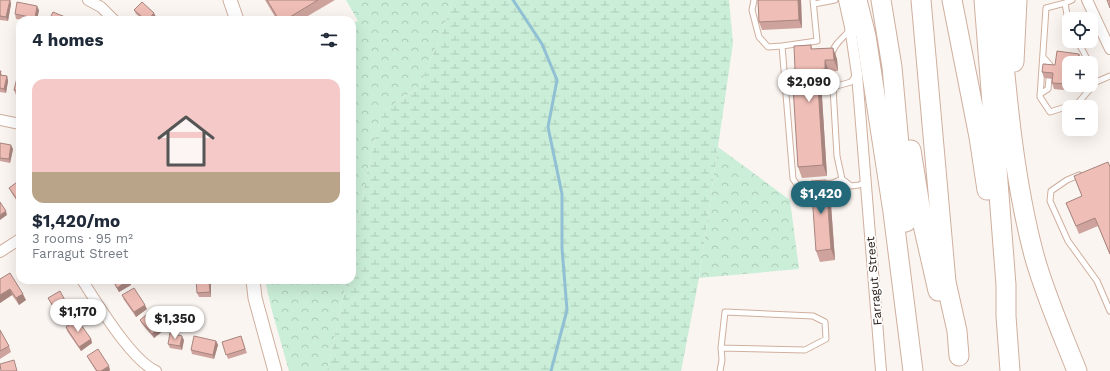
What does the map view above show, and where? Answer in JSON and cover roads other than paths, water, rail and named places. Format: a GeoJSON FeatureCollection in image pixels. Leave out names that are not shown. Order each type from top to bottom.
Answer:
{"type":"FeatureCollection","features":[{"type":"Feature","properties":{"kind":"highway"},"geometry":{"type":"LineString","coordinates":[[857,0],[866,36],[893,212],[913,371]]}},
{"type":"Feature","properties":{"kind":"highway"},"geometry":{"type":"LineString","coordinates":[[881,0],[892,67],[912,286],[917,371]]}},
{"type":"Feature","properties":{"kind":"highway"},"geometry":{"type":"LineString","coordinates":[[921,0],[946,282],[963,364]]}},
{"type":"Feature","properties":{"kind":"highway"},"geometry":{"type":"LineString","coordinates":[[952,0],[978,137],[989,202],[999,286],[1006,316]]}},
{"type":"Feature","properties":{"kind":"highway"},"geometry":{"type":"LineString","coordinates":[[984,0],[1006,285],[1006,316],[1010,371]]}},
{"type":"Feature","properties":{"kind":"highway"},"geometry":{"type":"LineString","coordinates":[[998,0],[1012,143],[1034,254],[1049,300],[1077,371]]}},
{"type":"Feature","properties":{"kind":"highway"},"geometry":{"type":"LineString","coordinates":[[1012,143],[1013,73],[1017,0]]}},
{"type":"Feature","properties":{"kind":"highway"},"geometry":{"type":"LineString","coordinates":[[892,67],[906,120],[923,225],[933,273],[950,333],[963,364]]}},
{"type":"Feature","properties":{"kind":"street"},"geometry":{"type":"LineString","coordinates":[[88,0],[101,7],[110,16]]}},
{"type":"Feature","properties":{"kind":"street"},"geometry":{"type":"LineString","coordinates":[[230,0],[236,16]]}},
{"type":"Feature","properties":{"kind":"street","name":"Farragut Street"},"geometry":{"type":"LineString","coordinates":[[844,0],[857,74],[881,371]]}},
{"type":"Feature","properties":{"kind":"street"},"geometry":{"type":"LineString","coordinates":[[1087,0],[1110,49]]}},
{"type":"Feature","properties":{"kind":"street"},"geometry":{"type":"LineString","coordinates":[[0,120],[16,123]]}},
{"type":"Feature","properties":{"kind":"street"},"geometry":{"type":"LineString","coordinates":[[0,252],[16,242]]}},
{"type":"Feature","properties":{"kind":"street"},"geometry":{"type":"LineString","coordinates":[[85,284],[118,334],[136,355],[156,371]]}},
{"type":"Feature","properties":{"kind":"street"},"geometry":{"type":"LineString","coordinates":[[253,284],[255,298],[276,371]]}},
{"type":"Feature","properties":{"kind":"lane"},"geometry":{"type":"LineString","coordinates":[[754,0],[752,10],[759,37],[768,48],[817,41],[813,2],[835,0]]}},
{"type":"Feature","properties":{"kind":"lane"},"geometry":{"type":"LineString","coordinates":[[1072,0],[1046,8],[1040,97],[1050,112],[1078,103],[1087,92]]}},
{"type":"Feature","properties":{"kind":"lane"},"geometry":{"type":"LineString","coordinates":[[1065,3],[1066,12]]}},
{"type":"Feature","properties":{"kind":"lane"},"geometry":{"type":"LineString","coordinates":[[831,60],[832,50],[850,30]]}},
{"type":"Feature","properties":{"kind":"lane"},"geometry":{"type":"LineString","coordinates":[[782,46],[793,179],[799,187],[833,183],[842,178]]}},
{"type":"Feature","properties":{"kind":"lane"},"geometry":{"type":"LineString","coordinates":[[1043,57],[1050,66],[1050,71]]}},
{"type":"Feature","properties":{"kind":"lane"},"geometry":{"type":"LineString","coordinates":[[832,71],[837,156],[842,178],[852,186],[866,182]]}},
{"type":"Feature","properties":{"kind":"lane"},"geometry":{"type":"LineString","coordinates":[[833,87],[851,82],[857,74]]}},
{"type":"Feature","properties":{"kind":"lane"},"geometry":{"type":"LineString","coordinates":[[1098,81],[1110,76]]}},
{"type":"Feature","properties":{"kind":"lane"},"geometry":{"type":"LineString","coordinates":[[1040,94],[1048,88],[1049,79]]}},
{"type":"Feature","properties":{"kind":"lane"},"geometry":{"type":"LineString","coordinates":[[1081,174],[1067,180],[1051,191],[1050,202],[1068,241],[1097,281],[1110,312]]}},
{"type":"Feature","properties":{"kind":"lane"},"geometry":{"type":"LineString","coordinates":[[720,371],[722,360],[721,348],[725,312],[813,316],[825,322],[826,339],[805,350],[721,348]]}},
{"type":"Feature","properties":{"kind":"waterway"},"geometry":{"type":"LineString","coordinates":[[513,0],[542,44],[557,80],[548,127],[562,194],[562,248],[567,310],[551,371]]}}]}
